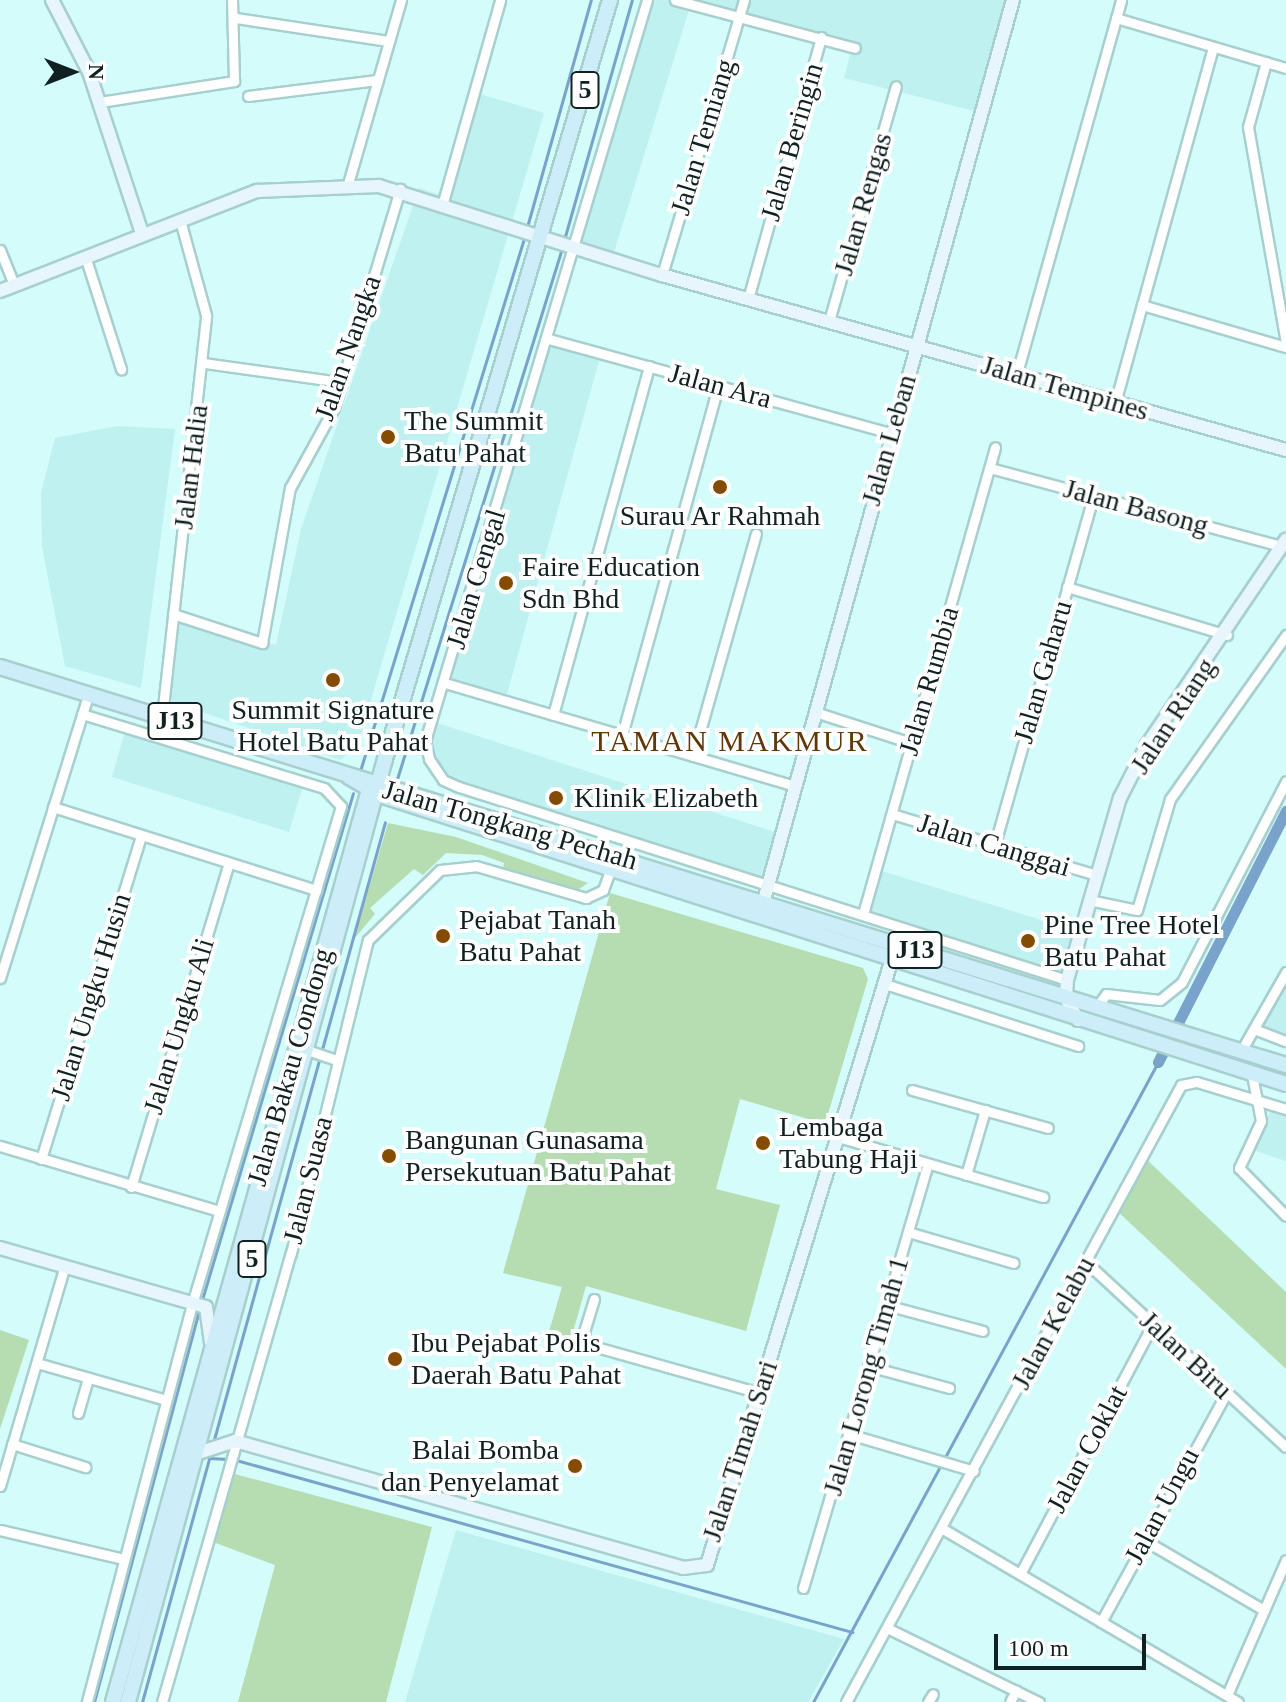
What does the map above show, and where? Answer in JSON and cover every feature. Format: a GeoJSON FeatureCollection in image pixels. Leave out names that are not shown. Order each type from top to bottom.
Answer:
{"type":"FeatureCollection","features":[{"type":"Feature","properties":{"kind":"main road","name":"Jalan Bakau Condong"},"geometry":{"type":"LineString","coordinates":[[113,1702],[228,1286],[376,787],[550,238],[610,0]]}},
{"type":"Feature","properties":{"kind":"main road","name":"J13"},"geometry":{"type":"LineString","coordinates":[[0,667],[162,716]]}},
{"type":"Feature","properties":{"kind":"main road","name":"Jalan Tongkang Pechah"},"geometry":{"type":"LineString","coordinates":[[162,716],[349,777],[472,823],[822,935],[891,962],[1286,1084]]}},
{"type":"Feature","properties":{"kind":"main road","name":"Jalan Bakau Condong"},"geometry":{"type":"LineString","coordinates":[[128,1702],[323,1055],[375,817],[376,787]]}},
{"type":"Feature","properties":{"kind":"main road","name":"Jalan Tongkang Pechah"},"geometry":{"type":"LineString","coordinates":[[376,787],[764,900],[1096,1008],[1286,1065]]}},
{"type":"Feature","properties":{"kind":"main road"},"geometry":{"type":"LineString","coordinates":[[375,817],[397,811],[472,823]]}},
{"type":"Feature","properties":{"kind":"main road"},"geometry":{"type":"LineString","coordinates":[[764,900],[770,911],[813,925],[822,935]]}},
{"type":"Feature","properties":{"kind":"main road"},"geometry":{"type":"LineString","coordinates":[[855,931],[891,962],[941,959]]}},
{"type":"Feature","properties":{"kind":"street"},"geometry":{"type":"LineString","coordinates":[[100,102],[234,81],[236,18],[232,0]]}},
{"type":"Feature","properties":{"kind":"street"},"geometry":{"type":"LineString","coordinates":[[347,187],[401,0]]}},
{"type":"Feature","properties":{"kind":"street"},"geometry":{"type":"LineString","coordinates":[[443,202],[500,0]]}},
{"type":"Feature","properties":{"kind":"street","name":"Jalan Cengal"},"geometry":{"type":"LineString","coordinates":[[647,0],[572,245],[549,339],[425,741],[443,780],[1067,980]]}},
{"type":"Feature","properties":{"kind":"street","name":"Jalan Beringin"},"geometry":{"type":"LineString","coordinates":[[675,0],[821,37],[748,299]]}},
{"type":"Feature","properties":{"kind":"street","name":"Jalan Temiang"},"geometry":{"type":"LineString","coordinates":[[662,275],[744,0]]}},
{"type":"Feature","properties":{"kind":"street"},"geometry":{"type":"LineString","coordinates":[[1017,373],[1121,0]]}},
{"type":"Feature","properties":{"kind":"street"},"geometry":{"type":"LineString","coordinates":[[57,1],[100,102],[142,233]]}},
{"type":"Feature","properties":{"kind":"street","name":"Jalan Leban"},"geometry":{"type":"LineString","coordinates":[[764,900],[1009,1]]}},
{"type":"Feature","properties":{"kind":"street"},"geometry":{"type":"LineString","coordinates":[[236,18],[388,41]]}},
{"type":"Feature","properties":{"kind":"street"},"geometry":{"type":"LineString","coordinates":[[1116,18],[1286,68]]}},
{"type":"Feature","properties":{"kind":"street"},"geometry":{"type":"LineString","coordinates":[[821,37],[855,48]]}},
{"type":"Feature","properties":{"kind":"street"},"geometry":{"type":"LineString","coordinates":[[1115,403],[1213,47]]}},
{"type":"Feature","properties":{"kind":"street"},"geometry":{"type":"LineString","coordinates":[[1142,305],[1286,345],[1248,136],[1266,62]]}},
{"type":"Feature","properties":{"kind":"street"},"geometry":{"type":"LineString","coordinates":[[248,96],[377,80]]}},
{"type":"Feature","properties":{"kind":"street","name":"Jalan Rengas"},"geometry":{"type":"LineString","coordinates":[[829,321],[896,86]]}},
{"type":"Feature","properties":{"kind":"street","name":"Jalan Tempines"},"geometry":{"type":"LineString","coordinates":[[0,291],[142,233],[257,191],[347,187],[400,189],[662,275],[1286,450]]}},
{"type":"Feature","properties":{"kind":"street","name":"Jalan Nangka"},"geometry":{"type":"LineString","coordinates":[[173,614],[262,643],[290,488],[341,382],[400,189]]}},
{"type":"Feature","properties":{"kind":"street","name":"Jalan Halia"},"geometry":{"type":"LineString","coordinates":[[162,716],[204,363],[206,302],[180,220]]}},
{"type":"Feature","properties":{"kind":"street"},"geometry":{"type":"LineString","coordinates":[[0,250],[14,285]]}},
{"type":"Feature","properties":{"kind":"street"},"geometry":{"type":"LineString","coordinates":[[85,256],[121,369]]}},
{"type":"Feature","properties":{"kind":"street","name":"Jalan Ara"},"geometry":{"type":"LineString","coordinates":[[549,339],[891,433]]}},
{"type":"Feature","properties":{"kind":"street"},"geometry":{"type":"LineString","coordinates":[[204,363],[341,382]]}},
{"type":"Feature","properties":{"kind":"street"},"geometry":{"type":"LineString","coordinates":[[553,715],[649,366]]}},
{"type":"Feature","properties":{"kind":"street"},"geometry":{"type":"LineString","coordinates":[[622,735],[719,384]]}},
{"type":"Feature","properties":{"kind":"street","name":"Jalan Rumbia"},"geometry":{"type":"LineString","coordinates":[[863,914],[995,447]]}},
{"type":"Feature","properties":{"kind":"street","name":"Jalan Basong"},"geometry":{"type":"LineString","coordinates":[[990,468],[1093,497],[1284,543]]}},
{"type":"Feature","properties":{"kind":"street","name":"Jalan Gaharu"},"geometry":{"type":"LineString","coordinates":[[994,847],[1093,497]]}},
{"type":"Feature","properties":{"kind":"street"},"geometry":{"type":"LineString","coordinates":[[693,756],[756,534]]}},
{"type":"Feature","properties":{"kind":"street","name":"Jalan Riang"},"geometry":{"type":"LineString","coordinates":[[1066,998],[1067,980],[1120,798],[1147,745],[1227,635],[1284,543]]}},
{"type":"Feature","properties":{"kind":"street"},"geometry":{"type":"LineString","coordinates":[[1067,587],[1227,635]]}},
{"type":"Feature","properties":{"kind":"street"},"geometry":{"type":"LineString","coordinates":[[1089,900],[1137,910],[1170,799],[1286,635]]}},
{"type":"Feature","properties":{"kind":"street"},"geometry":{"type":"LineString","coordinates":[[445,683],[794,786]]}},
{"type":"Feature","properties":{"kind":"street"},"geometry":{"type":"LineString","coordinates":[[0,978],[88,695]]}},
{"type":"Feature","properties":{"kind":"street"},"geometry":{"type":"LineString","coordinates":[[815,712],[911,743]]}},
{"type":"Feature","properties":{"kind":"street"},"geometry":{"type":"LineString","coordinates":[[82,714],[324,788],[341,806],[220,1211],[199,1305],[166,1400],[87,1702]]}},
{"type":"Feature","properties":{"kind":"street"},"geometry":{"type":"LineString","coordinates":[[1096,1008],[1111,993],[1160,1000],[1182,982],[1286,781]]}},
{"type":"Feature","properties":{"kind":"street"},"geometry":{"type":"LineString","coordinates":[[53,807],[228,865],[316,890]]}},
{"type":"Feature","properties":{"kind":"street","name":"Jalan Canggai"},"geometry":{"type":"LineString","coordinates":[[892,814],[994,847],[1097,875]]}},
{"type":"Feature","properties":{"kind":"street","name":"Jalan Ungku Husin"},"geometry":{"type":"LineString","coordinates":[[41,1159],[141,836]]}},
{"type":"Feature","properties":{"kind":"street","name":"Jalan Ungku Ali"},"geometry":{"type":"LineString","coordinates":[[131,1187],[228,865]]}},
{"type":"Feature","properties":{"kind":"street","name":"Jalan Suasa"},"geometry":{"type":"LineString","coordinates":[[162,1702],[226,1474],[231,1445],[291,1253],[323,1055],[368,940],[428,877],[476,866],[586,898],[603,890],[611,868]]}},
{"type":"Feature","properties":{"kind":"street","name":"Jalan Timah Sari"},"geometry":{"type":"LineString","coordinates":[[231,1445],[697,1570],[712,1555],[891,962]]}},
{"type":"Feature","properties":{"kind":"street"},"geometry":{"type":"LineString","coordinates":[[1241,1051],[1286,972]]}},
{"type":"Feature","properties":{"kind":"street"},"geometry":{"type":"LineString","coordinates":[[885,984],[1078,1046]]}},
{"type":"Feature","properties":{"kind":"street"},"geometry":{"type":"LineString","coordinates":[[1066,998],[1079,1022]]}},
{"type":"Feature","properties":{"kind":"street"},"geometry":{"type":"LineString","coordinates":[[1254,1029],[1286,1041]]}},
{"type":"Feature","properties":{"kind":"street"},"geometry":{"type":"LineString","coordinates":[[1252,1075],[1261,1121],[1239,1168],[1286,1216]]}},
{"type":"Feature","properties":{"kind":"street","name":"Jalan Kelabu"},"geometry":{"type":"LineString","coordinates":[[846,1702],[889,1629],[1181,1085],[1255,1099]]}},
{"type":"Feature","properties":{"kind":"street"},"geometry":{"type":"LineString","coordinates":[[912,1090],[1048,1128]]}},
{"type":"Feature","properties":{"kind":"street"},"geometry":{"type":"LineString","coordinates":[[1255,1099],[1286,1109]]}},
{"type":"Feature","properties":{"kind":"street"},"geometry":{"type":"LineString","coordinates":[[966,1175],[985,1110]]}},
{"type":"Feature","properties":{"kind":"street"},"geometry":{"type":"LineString","coordinates":[[838,1137],[1043,1197]]}},
{"type":"Feature","properties":{"kind":"street"},"geometry":{"type":"LineString","coordinates":[[0,1146],[220,1211]]}},
{"type":"Feature","properties":{"kind":"street","name":"Jalan Lorong Timah 1"},"geometry":{"type":"LineString","coordinates":[[803,1588],[928,1164]]}},
{"type":"Feature","properties":{"kind":"street"},"geometry":{"type":"LineString","coordinates":[[908,1232],[1014,1263]]}},
{"type":"Feature","properties":{"kind":"street"},"geometry":{"type":"LineString","coordinates":[[0,1248],[64,1269],[199,1305],[228,1286]]}},
{"type":"Feature","properties":{"kind":"street","name":"Jalan Biru"},"geometry":{"type":"LineString","coordinates":[[1086,1262],[1286,1447]]}},
{"type":"Feature","properties":{"kind":"street"},"geometry":{"type":"LineString","coordinates":[[0,1486],[64,1269]]}},
{"type":"Feature","properties":{"kind":"street"},"geometry":{"type":"LineString","coordinates":[[594,1299],[583,1334],[589,1345],[760,1393]]}},
{"type":"Feature","properties":{"kind":"street"},"geometry":{"type":"LineString","coordinates":[[199,1305],[211,1346]]}},
{"type":"Feature","properties":{"kind":"street"},"geometry":{"type":"LineString","coordinates":[[886,1305],[983,1331]]}},
{"type":"Feature","properties":{"kind":"street","name":"Jalan Coklat"},"geometry":{"type":"LineString","coordinates":[[1020,1574],[1153,1324]]}},
{"type":"Feature","properties":{"kind":"street"},"geometry":{"type":"LineString","coordinates":[[37,1363],[166,1400]]}},
{"type":"Feature","properties":{"kind":"street"},"geometry":{"type":"LineString","coordinates":[[868,1366],[949,1388]]}},
{"type":"Feature","properties":{"kind":"street"},"geometry":{"type":"LineString","coordinates":[[78,1413],[88,1378]]}},
{"type":"Feature","properties":{"kind":"street","name":"Jalan Ungu"},"geometry":{"type":"LineString","coordinates":[[1101,1622],[1227,1392]]}},
{"type":"Feature","properties":{"kind":"street"},"geometry":{"type":"LineString","coordinates":[[849,1434],[974,1471]]}},
{"type":"Feature","properties":{"kind":"street"},"geometry":{"type":"LineString","coordinates":[[12,1444],[85,1467]]}},
{"type":"Feature","properties":{"kind":"street"},"geometry":{"type":"LineString","coordinates":[[202,1449],[231,1445]]}},
{"type":"Feature","properties":{"kind":"street"},"geometry":{"type":"LineString","coordinates":[[943,1529],[1238,1702]]}},
{"type":"Feature","properties":{"kind":"street"},"geometry":{"type":"LineString","coordinates":[[0,1530],[124,1559]]}},
{"type":"Feature","properties":{"kind":"street"},"geometry":{"type":"LineString","coordinates":[[1144,1540],[1264,1610]]}},
{"type":"Feature","properties":{"kind":"street"},"geometry":{"type":"LineString","coordinates":[[1227,1695],[1286,1560]]}},
{"type":"Feature","properties":{"kind":"street"},"geometry":{"type":"LineString","coordinates":[[889,1629],[1039,1702]]}},
{"type":"Feature","properties":{"kind":"street"},"geometry":{"type":"LineString","coordinates":[[1010,1702],[1016,1690]]}},
{"type":"Feature","properties":{"kind":"shaded area"},"geometry":{"type":"Polygon","coordinates":[[[642,0],[1018,0],[986,114],[844,78],[851,51],[690,7],[610,265],[570,251],[642,0]]]}},
{"type":"Feature","properties":{"kind":"shaded area"},"geometry":{"type":"Polygon","coordinates":[[[470,91],[544,113],[357,747],[340,760],[168,700],[178,611],[276,645],[301,529],[419,188],[441,195],[470,91]]]}},
{"type":"Feature","properties":{"kind":"shaded area"},"geometry":{"type":"Polygon","coordinates":[[[547,335],[602,350],[504,705],[440,686],[547,335]]]}},
{"type":"Feature","properties":{"kind":"shaded area"},"geometry":{"type":"Polygon","coordinates":[[[117,426],[175,429],[141,688],[65,666],[42,547],[41,493],[55,438],[117,426]]]}},
{"type":"Feature","properties":{"kind":"shaded area"},"geometry":{"type":"Polygon","coordinates":[[[428,720],[787,836],[774,887],[441,784],[426,759],[428,720]]]}},
{"type":"Feature","properties":{"kind":"shaded area"},"geometry":{"type":"Polygon","coordinates":[[[128,721],[305,779],[289,832],[112,777],[128,721]]]}},
{"type":"Feature","properties":{"kind":"shaded area"},"geometry":{"type":"Polygon","coordinates":[[[872,868],[1084,933],[1073,982],[859,916],[872,868]]]}},
{"type":"Feature","properties":{"kind":"shaded area"},"geometry":{"type":"Polygon","coordinates":[[[1278,980],[1286,983],[1286,1045],[1249,1032],[1278,980]]]}},
{"type":"Feature","properties":{"kind":"shaded area"},"geometry":{"type":"Polygon","coordinates":[[[1275,1101],[1286,1105],[1286,1161],[1253,1150],[1275,1101]]]}},
{"type":"Feature","properties":{"kind":"shaded area"},"geometry":{"type":"Polygon","coordinates":[[[456,1530],[844,1639],[808,1702],[405,1702],[456,1530]]]}},
{"type":"Feature","properties":{"kind":"green space"},"geometry":{"type":"Polygon","coordinates":[[[388,823],[456,837],[588,883],[576,891],[503,870],[504,863],[482,855],[446,853],[423,875],[414,869],[370,908],[375,914],[354,939],[388,823]]]}},
{"type":"Feature","properties":{"kind":"green space"},"geometry":{"type":"Polygon","coordinates":[[[610,893],[863,968],[868,979],[825,1124],[740,1099],[716,1189],[780,1205],[746,1331],[586,1286],[569,1346],[546,1342],[562,1287],[503,1273],[610,893]]]}},
{"type":"Feature","properties":{"kind":"green space"},"geometry":{"type":"Polygon","coordinates":[[[1143,1156],[1286,1292],[1286,1369],[1115,1209],[1143,1156]]]}},
{"type":"Feature","properties":{"kind":"green space"},"geometry":{"type":"Polygon","coordinates":[[[0,1330],[29,1340],[0,1429],[0,1330]]]}},
{"type":"Feature","properties":{"kind":"green space"},"geometry":{"type":"Polygon","coordinates":[[[235,1474],[432,1527],[386,1702],[238,1702],[275,1565],[213,1542],[235,1474]]]}},
{"type":"Feature","properties":{"kind":"waterway"},"geometry":{"type":"LineString","coordinates":[[527,227],[591,0]]}},
{"type":"Feature","properties":{"kind":"waterway"},"geometry":{"type":"LineString","coordinates":[[564,240],[632,0]]}},
{"type":"Feature","properties":{"kind":"waterway"},"geometry":{"type":"LineString","coordinates":[[360,771],[525,235]]}},
{"type":"Feature","properties":{"kind":"waterway"},"geometry":{"type":"LineString","coordinates":[[397,779],[562,248]]}},
{"type":"Feature","properties":{"kind":"waterway"},"geometry":{"type":"LineString","coordinates":[[201,1303],[353,793]]}},
{"type":"Feature","properties":{"kind":"waterway"},"geometry":{"type":"LineString","coordinates":[[1158,1062],[1286,811]]}},
{"type":"Feature","properties":{"kind":"waterway"},"geometry":{"type":"LineString","coordinates":[[213,1443],[385,822]]}},
{"type":"Feature","properties":{"kind":"waterway"},"geometry":{"type":"LineString","coordinates":[[813,1702],[1158,1062]]}},
{"type":"Feature","properties":{"kind":"waterway"},"geometry":{"type":"LineString","coordinates":[[94,1702],[199,1310]]}},
{"type":"Feature","properties":{"kind":"waterway"},"geometry":{"type":"LineString","coordinates":[[142,1702],[209,1458],[228,1459]]}},
{"type":"Feature","properties":{"kind":"waterway"},"geometry":{"type":"LineString","coordinates":[[236,1460],[852,1632]]}},
{"type":"Feature","properties":{"kind":"place","name":"The Summit Batu Pahat"},"geometry":{"type":"Point","coordinates":[388,437]}},
{"type":"Feature","properties":{"kind":"place","name":"Surau Ar Rahmah"},"geometry":{"type":"Point","coordinates":[720,487]}},
{"type":"Feature","properties":{"kind":"place","name":"Faire Education Sdn Bhd"},"geometry":{"type":"Point","coordinates":[506,583]}},
{"type":"Feature","properties":{"kind":"place","name":"Summit Signature Hotel Batu Pahat"},"geometry":{"type":"Point","coordinates":[333,680]}},
{"type":"Feature","properties":{"kind":"place","name":"Klinik Elizabeth"},"geometry":{"type":"Point","coordinates":[556,798]}},
{"type":"Feature","properties":{"kind":"place","name":"Pejabat Tanah Batu Pahat"},"geometry":{"type":"Point","coordinates":[443,936]}},
{"type":"Feature","properties":{"kind":"place","name":"Pine Tree Hotel Batu Pahat"},"geometry":{"type":"Point","coordinates":[1028,941]}},
{"type":"Feature","properties":{"kind":"place","name":"Lembaga Tabung Haji"},"geometry":{"type":"Point","coordinates":[763,1143]}},
{"type":"Feature","properties":{"kind":"place","name":"Bangunan Gunasama Persekutuan Batu Pahat"},"geometry":{"type":"Point","coordinates":[389,1156]}},
{"type":"Feature","properties":{"kind":"place","name":"Ibu Pejabat Polis Daerah Batu Pahat"},"geometry":{"type":"Point","coordinates":[395,1359]}},
{"type":"Feature","properties":{"kind":"place","name":"Balai Bomba dan Penyelamat"},"geometry":{"type":"Point","coordinates":[575,1466]}},
{"type":"Feature","properties":{"kind":"district","name":"TAMAN MAKMUR"},"geometry":{"type":"Point","coordinates":[730,741]}}]}
